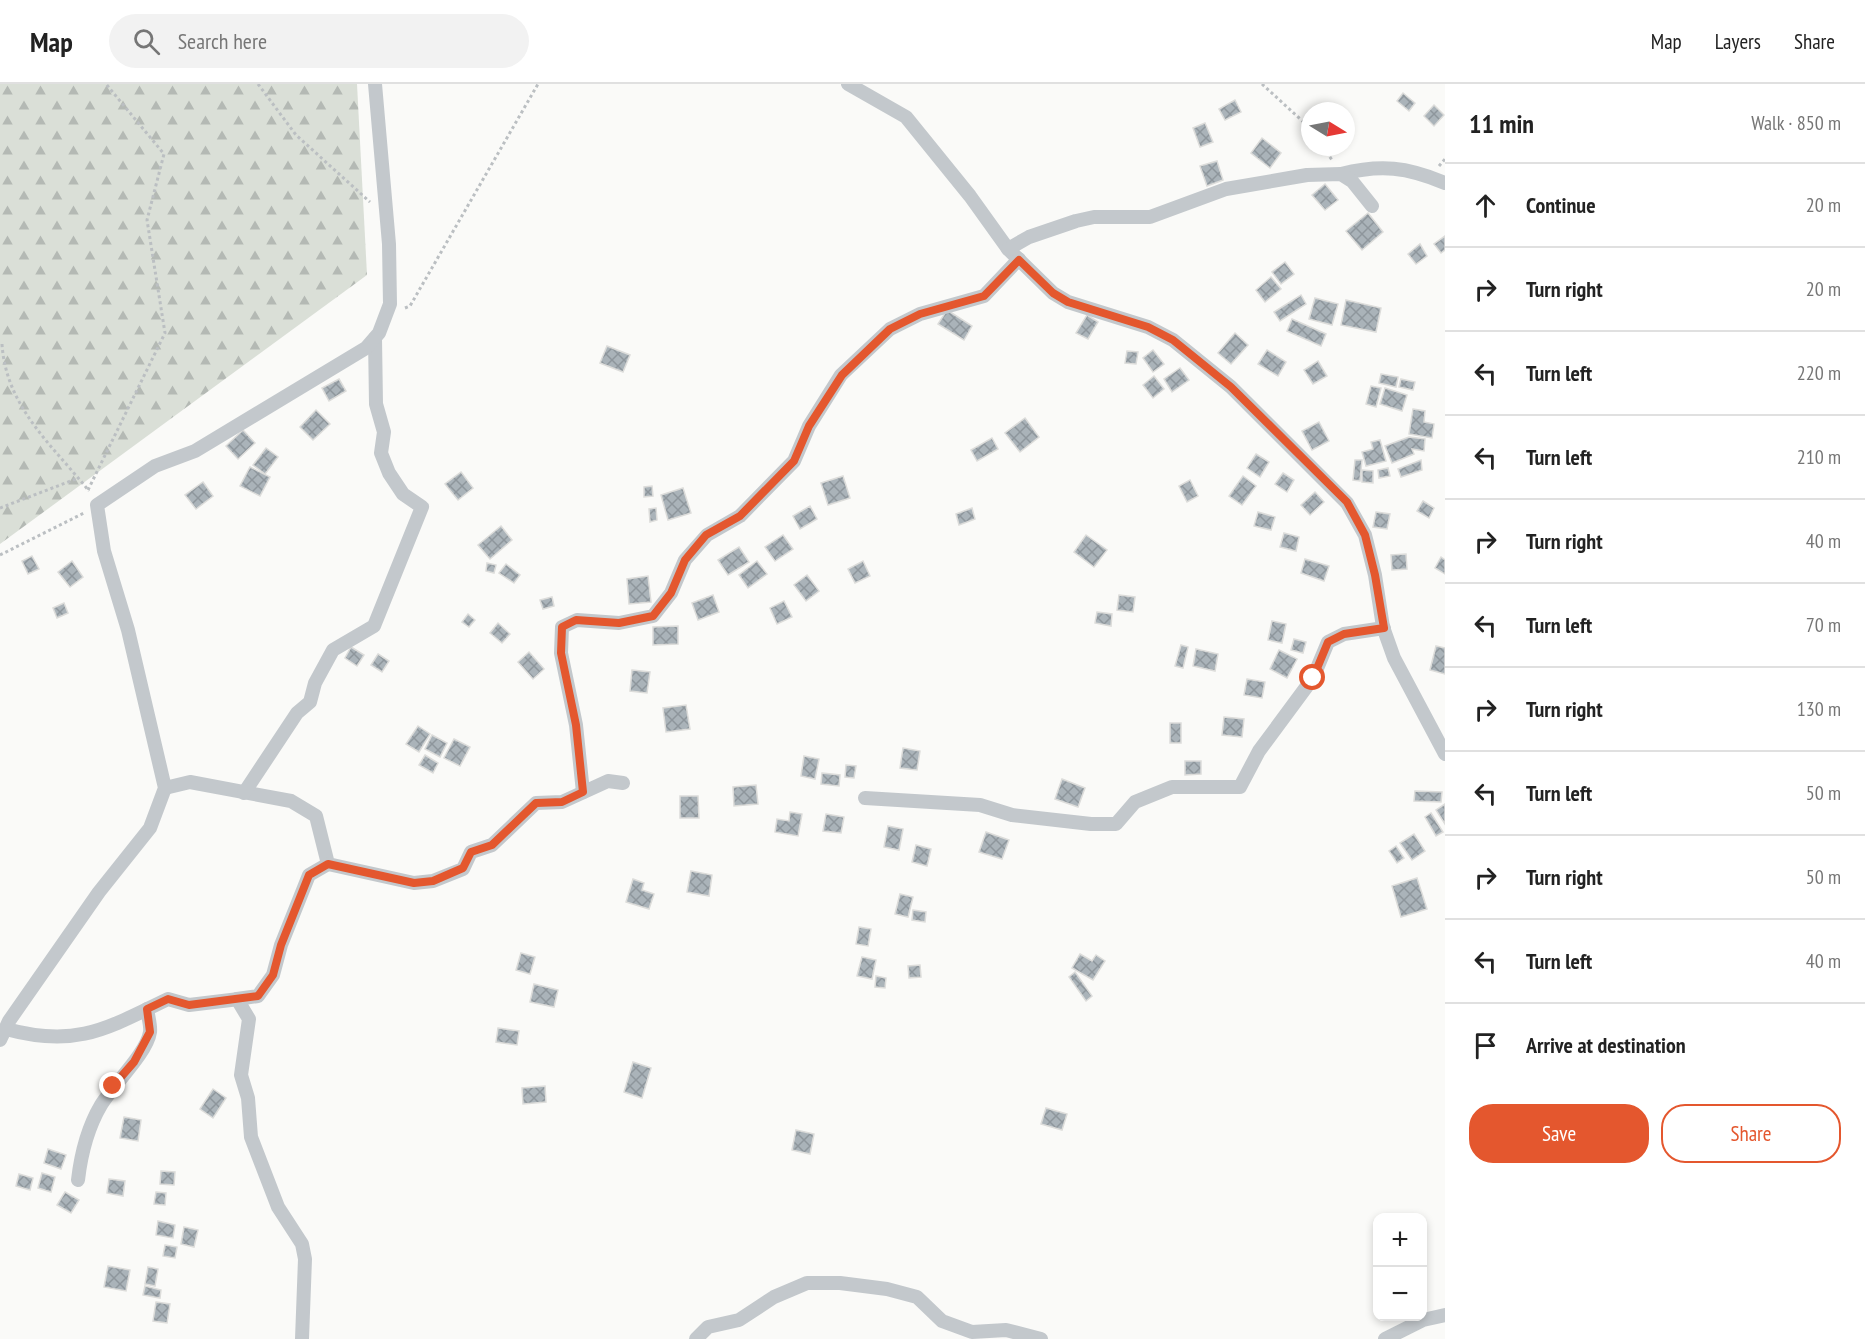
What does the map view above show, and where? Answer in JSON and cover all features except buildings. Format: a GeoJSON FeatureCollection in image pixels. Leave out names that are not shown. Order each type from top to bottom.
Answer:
{"type":"FeatureCollection","features":[{"type":"Feature","properties":{"kind":"street"},"geometry":{"type":"LineString","coordinates":[[3,1035],[99,892],[150,828],[165,788],[129,630],[104,551],[97,505],[155,466],[195,451],[366,348],[375,338],[390,304],[386,207],[375,84]]}},
{"type":"Feature","properties":{"kind":"street"},"geometry":{"type":"LineString","coordinates":[[848,84],[906,117],[970,196],[1008,249],[1053,293],[1068,302],[1148,327],[1173,340],[1231,387],[1347,502],[1365,535],[1384,628],[1394,658],[1445,754]]}},
{"type":"Feature","properties":{"kind":"street"},"geometry":{"type":"LineString","coordinates":[[1008,249],[1029,237],[1076,220],[1150,217],[1246,184],[1307,175],[1341,174],[1370,167],[1399,168],[1445,183]]}},
{"type":"Feature","properties":{"kind":"street"},"geometry":{"type":"LineString","coordinates":[[1341,174],[1352,181],[1372,206]]}},
{"type":"Feature","properties":{"kind":"street"},"geometry":{"type":"LineString","coordinates":[[583,792],[576,725],[561,653],[562,627],[576,620],[619,623],[653,616],[671,593],[685,560],[706,535],[740,516],[794,461],[809,426],[842,375],[890,329],[920,314],[984,296],[1019,260]]}},
{"type":"Feature","properties":{"kind":"street"},"geometry":{"type":"LineString","coordinates":[[244,793],[297,713],[310,702],[315,683],[333,650],[374,626],[422,507],[403,494],[389,473],[381,453],[384,432],[375,404],[375,338]]}},
{"type":"Feature","properties":{"kind":"street"},"geometry":{"type":"LineString","coordinates":[[865,798],[980,805],[1012,815],[1116,824],[1136,802],[1172,787],[1240,787],[1259,751],[1313,678],[1328,642],[1344,634],[1384,628]]}},
{"type":"Feature","properties":{"kind":"street"},"geometry":{"type":"LineString","coordinates":[[3,1035],[64,1037],[96,1032],[125,1022],[168,999],[189,1005],[258,996],[273,975],[281,945],[309,875],[328,864],[414,883],[433,881],[463,868],[471,852],[492,845],[536,803],[562,802],[608,781],[623,783]]}},
{"type":"Feature","properties":{"kind":"street"},"geometry":{"type":"LineString","coordinates":[[165,788],[190,783],[291,801],[316,816],[328,864]]}},
{"type":"Feature","properties":{"kind":"street"},"geometry":{"type":"LineString","coordinates":[[239,999],[237,999],[249,1019],[241,1075],[248,1098],[251,1137],[278,1207],[302,1244],[305,1259],[302,1339]]}},
{"type":"Feature","properties":{"kind":"street"},"geometry":{"type":"LineString","coordinates":[[78,1180],[80,1160],[99,1108],[113,1086],[134,1062],[150,1032],[147,1009]]}},
{"type":"Feature","properties":{"kind":"street"},"geometry":{"type":"LineString","coordinates":[[696,1339],[708,1327],[740,1320],[774,1297],[807,1283],[887,1289],[918,1297],[942,1321],[972,1332],[1006,1330],[1041,1339]]}},
{"type":"Feature","properties":{"kind":"street"},"geometry":{"type":"LineString","coordinates":[[1385,1339],[1423,1320],[1445,1315]]}},
{"type":"Feature","properties":{"kind":"path"},"geometry":{"type":"LineString","coordinates":[[88,490],[165,333],[147,220],[164,154],[106,84]]}},
{"type":"Feature","properties":{"kind":"path"},"geometry":{"type":"LineString","coordinates":[[258,84],[305,143],[368,201],[386,207]]}},
{"type":"Feature","properties":{"kind":"path"},"geometry":{"type":"LineString","coordinates":[[383,322],[410,306],[538,84]]}},
{"type":"Feature","properties":{"kind":"path"},"geometry":{"type":"LineString","coordinates":[[1262,84],[1301,120]]}},
{"type":"Feature","properties":{"kind":"path"},"geometry":{"type":"LineString","coordinates":[[0,555],[97,505],[88,490],[32,423],[10,388],[3,361],[2,344]]}},
{"type":"Feature","properties":{"kind":"path"},"geometry":{"type":"LineString","coordinates":[[0,508],[77,478]]}},
{"type":"Feature","properties":{"kind":"green space"},"geometry":{"type":"Polygon","coordinates":[[[0,84],[357,84],[367,275],[0,544],[0,84]]]}},
{"type":"Feature","properties":{"kind":"route"},"geometry":{"type":"LineString","coordinates":[[113,1086],[134,1062],[150,1032],[147,1009],[168,999],[189,1005],[258,996],[273,975],[281,945],[309,875],[328,864],[414,883],[433,881],[463,868],[471,852],[492,845],[536,803],[562,802],[583,792],[576,725],[561,653],[562,627],[576,620],[619,623],[653,616],[671,593],[685,560],[706,535],[740,516],[794,461],[809,426],[842,375],[890,329],[920,314],[984,296],[1019,260],[1053,293],[1068,302],[1148,327],[1173,340],[1231,387],[1347,502],[1365,535],[1384,628],[1344,634],[1328,642],[1313,678]]}}]}
